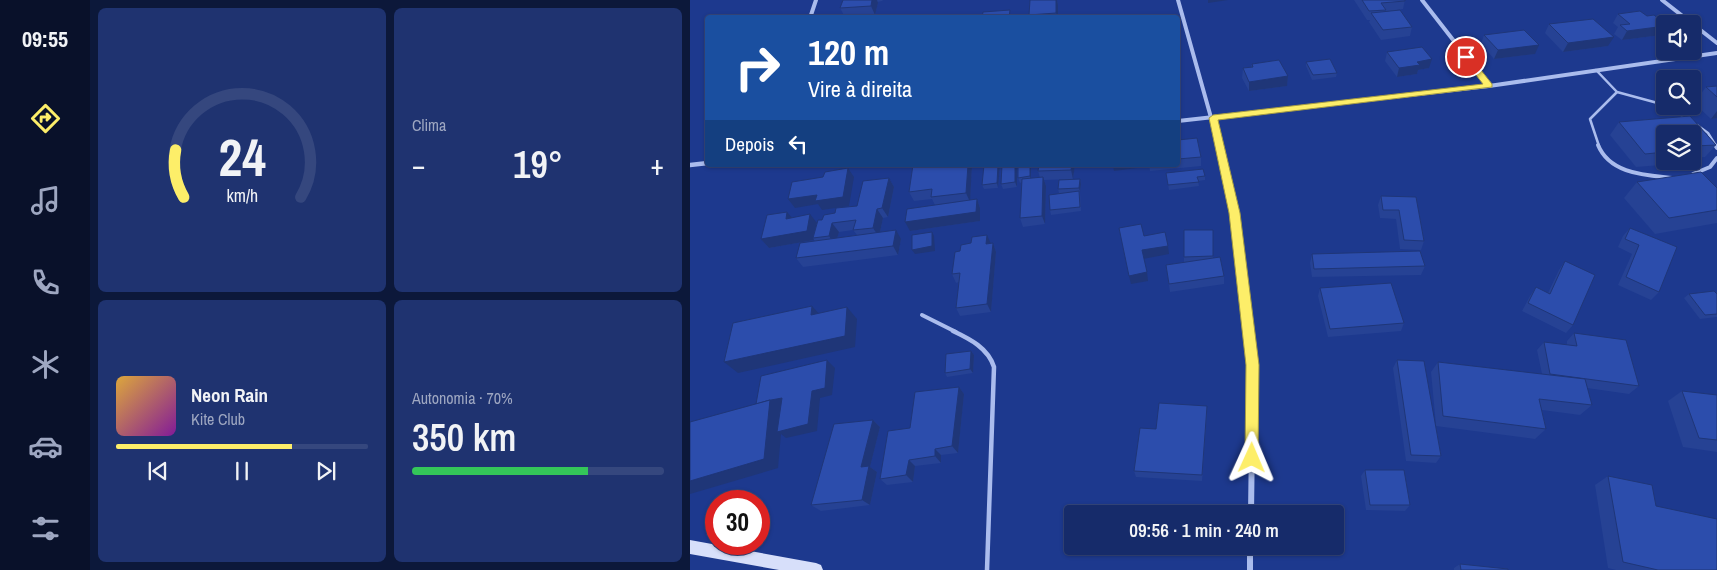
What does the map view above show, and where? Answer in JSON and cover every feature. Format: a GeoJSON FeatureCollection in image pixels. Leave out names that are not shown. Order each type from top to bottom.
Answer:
{"type":"FeatureCollection","features":[{"type":"Feature","properties":{"kind":"main road"},"geometry":{"type":"LineString","coordinates":[[690,547],[789,568],[816,570]]}},
{"type":"Feature","properties":{"kind":"street"},"geometry":{"type":"LineString","coordinates":[[811,15],[816,0]]}},
{"type":"Feature","properties":{"kind":"street"},"geometry":{"type":"LineString","coordinates":[[1178,0],[1213,118],[1235,213],[1253,365],[1251,505]]}},
{"type":"Feature","properties":{"kind":"street"},"geometry":{"type":"LineString","coordinates":[[1422,0],[1488,86]]}},
{"type":"Feature","properties":{"kind":"street"},"geometry":{"type":"LineString","coordinates":[[1662,0],[1717,43]]}},
{"type":"Feature","properties":{"kind":"street"},"geometry":{"type":"LineString","coordinates":[[1180,121],[1488,86],[1717,53]]}},
{"type":"Feature","properties":{"kind":"street"},"geometry":{"type":"LineString","coordinates":[[690,165],[705,163]]}},
{"type":"Feature","properties":{"kind":"street"},"geometry":{"type":"LineString","coordinates":[[1250,555],[1250,570]]}},
{"type":"Feature","properties":{"kind":"lane"},"geometry":{"type":"LineString","coordinates":[[1596,70],[1617,92],[1656,102]]}},
{"type":"Feature","properties":{"kind":"lane"},"geometry":{"type":"LineString","coordinates":[[1617,92],[1590,119],[1603,155],[1624,170],[1655,177],[1674,178]]}},
{"type":"Feature","properties":{"kind":"lane"},"geometry":{"type":"LineString","coordinates":[[1681,115],[1708,133],[1717,148]]}},
{"type":"Feature","properties":{"kind":"lane"},"geometry":{"type":"LineString","coordinates":[[1684,178],[1710,167],[1717,158]]}},
{"type":"Feature","properties":{"kind":"lane"},"geometry":{"type":"LineString","coordinates":[[922,316],[936,325],[971,340],[983,349],[993,363],[994,385],[987,570]]}},
{"type":"Feature","properties":{"kind":"building"},"geometry":{"type":"Polygon","coordinates":[[[843,0],[872,0],[871,6],[840,8],[843,0]]]}},
{"type":"Feature","properties":{"kind":"building"},"geometry":{"type":"Polygon","coordinates":[[[1030,0],[1056,0],[1056,13],[1029,15],[1030,0]]]}},
{"type":"Feature","properties":{"kind":"building"},"geometry":{"type":"Polygon","coordinates":[[[1362,0],[1405,1],[1381,3],[1386,10],[1369,11],[1362,0]]]}},
{"type":"Feature","properties":{"kind":"building"},"geometry":{"type":"Polygon","coordinates":[[[1010,10],[1009,15],[982,15],[983,12],[1010,10]]]}},
{"type":"Feature","properties":{"kind":"building"},"geometry":{"type":"Polygon","coordinates":[[[1400,10],[1412,27],[1383,30],[1371,13],[1400,10]]]}},
{"type":"Feature","properties":{"kind":"building"},"geometry":{"type":"Polygon","coordinates":[[[1640,11],[1647,16],[1654,15],[1656,17],[1656,27],[1627,31],[1620,25],[1630,24],[1618,14],[1640,11]]]}},
{"type":"Feature","properties":{"kind":"building"},"geometry":{"type":"Polygon","coordinates":[[[1593,19],[1614,37],[1568,43],[1549,24],[1593,19]]]}},
{"type":"Feature","properties":{"kind":"building"},"geometry":{"type":"Polygon","coordinates":[[[1524,30],[1539,45],[1498,50],[1484,35],[1524,30]]]}},
{"type":"Feature","properties":{"kind":"building"},"geometry":{"type":"Polygon","coordinates":[[[1422,47],[1432,59],[1417,62],[1420,65],[1399,68],[1387,52],[1422,47]]]}},
{"type":"Feature","properties":{"kind":"building"},"geometry":{"type":"Polygon","coordinates":[[[1330,59],[1337,73],[1313,75],[1306,62],[1330,59]]]}},
{"type":"Feature","properties":{"kind":"building"},"geometry":{"type":"Polygon","coordinates":[[[1279,60],[1288,76],[1249,82],[1243,68],[1253,67],[1252,64],[1279,60]]]}},
{"type":"Feature","properties":{"kind":"building"},"geometry":{"type":"Polygon","coordinates":[[[1717,86],[1717,97],[1706,87],[1717,86]]]}},
{"type":"Feature","properties":{"kind":"building"},"geometry":{"type":"Polygon","coordinates":[[[1690,116],[1698,125],[1656,125],[1656,153],[1645,154],[1619,122],[1690,116]]]}},
{"type":"Feature","properties":{"kind":"building"},"geometry":{"type":"Polygon","coordinates":[[[1701,128],[1716,145],[1701,146],[1701,128]]]}},
{"type":"Feature","properties":{"kind":"building"},"geometry":{"type":"Polygon","coordinates":[[[1197,138],[1201,157],[1180,159],[1180,140],[1197,138]]]}},
{"type":"Feature","properties":{"kind":"building"},"geometry":{"type":"Polygon","coordinates":[[[913,167],[968,167],[966,193],[931,197],[932,189],[909,192],[913,167]]]}},
{"type":"Feature","properties":{"kind":"building"},"geometry":{"type":"Polygon","coordinates":[[[984,167],[998,167],[997,183],[982,185],[984,167]]]}},
{"type":"Feature","properties":{"kind":"building"},"geometry":{"type":"Polygon","coordinates":[[[1002,167],[1015,167],[1015,182],[1001,184],[1002,167]]]}},
{"type":"Feature","properties":{"kind":"building"},"geometry":{"type":"Polygon","coordinates":[[[1018,167],[1030,167],[1030,176],[1018,178],[1018,167]]]}},
{"type":"Feature","properties":{"kind":"building"},"geometry":{"type":"Polygon","coordinates":[[[1039,167],[1072,167],[1071,170],[1038,171],[1039,167]]]}},
{"type":"Feature","properties":{"kind":"building"},"geometry":{"type":"Polygon","coordinates":[[[848,168],[843,197],[815,201],[817,195],[788,199],[792,182],[823,177],[825,172],[848,168]]]}},
{"type":"Feature","properties":{"kind":"building"},"geometry":{"type":"Polygon","coordinates":[[[1203,169],[1205,176],[1197,177],[1199,182],[1168,185],[1166,173],[1203,169]]]}},
{"type":"Feature","properties":{"kind":"building"},"geometry":{"type":"Polygon","coordinates":[[[1701,172],[1717,188],[1717,210],[1669,218],[1637,182],[1701,172]]]}},
{"type":"Feature","properties":{"kind":"building"},"geometry":{"type":"Polygon","coordinates":[[[1043,177],[1042,216],[1020,218],[1022,179],[1043,177]]]}},
{"type":"Feature","properties":{"kind":"building"},"geometry":{"type":"Polygon","coordinates":[[[889,178],[882,208],[877,209],[873,228],[853,230],[856,220],[832,223],[829,236],[813,238],[818,220],[822,220],[824,215],[835,213],[836,208],[857,206],[863,181],[889,178]]]}},
{"type":"Feature","properties":{"kind":"building"},"geometry":{"type":"Polygon","coordinates":[[[1080,179],[1079,188],[1058,189],[1059,180],[1080,179]]]}},
{"type":"Feature","properties":{"kind":"building"},"geometry":{"type":"Polygon","coordinates":[[[1079,191],[1080,207],[1050,210],[1049,195],[1079,191]]]}},
{"type":"Feature","properties":{"kind":"building"},"geometry":{"type":"Polygon","coordinates":[[[1381,196],[1416,197],[1424,241],[1404,240],[1399,210],[1383,210],[1381,196]]]}},
{"type":"Feature","properties":{"kind":"building"},"geometry":{"type":"Polygon","coordinates":[[[977,199],[976,212],[905,222],[907,209],[977,199]]]}},
{"type":"Feature","properties":{"kind":"building"},"geometry":{"type":"Polygon","coordinates":[[[787,212],[786,219],[810,214],[807,231],[761,239],[767,215],[787,212]]]}},
{"type":"Feature","properties":{"kind":"building"},"geometry":{"type":"Polygon","coordinates":[[[1141,224],[1144,236],[1165,232],[1168,246],[1142,250],[1147,272],[1129,276],[1119,228],[1141,224]]]}},
{"type":"Feature","properties":{"kind":"building"},"geometry":{"type":"Polygon","coordinates":[[[1630,228],[1677,247],[1659,292],[1626,277],[1639,245],[1625,239],[1630,228]]]}},
{"type":"Feature","properties":{"kind":"building"},"geometry":{"type":"Polygon","coordinates":[[[896,230],[893,246],[796,258],[800,243],[896,230]]]}},
{"type":"Feature","properties":{"kind":"building"},"geometry":{"type":"Polygon","coordinates":[[[1184,230],[1213,230],[1213,256],[1184,257],[1184,230]]]}},
{"type":"Feature","properties":{"kind":"building"},"geometry":{"type":"Polygon","coordinates":[[[932,232],[932,246],[912,250],[912,235],[932,232]]]}},
{"type":"Feature","properties":{"kind":"building"},"geometry":{"type":"Polygon","coordinates":[[[987,235],[986,244],[993,243],[987,304],[956,308],[960,273],[952,274],[955,252],[960,251],[961,245],[971,243],[972,237],[987,235]]]}},
{"type":"Feature","properties":{"kind":"building"},"geometry":{"type":"Polygon","coordinates":[[[1420,251],[1425,266],[1314,269],[1312,254],[1420,251]]]}},
{"type":"Feature","properties":{"kind":"building"},"geometry":{"type":"Polygon","coordinates":[[[1220,257],[1224,276],[1169,284],[1166,265],[1220,257]]]}},
{"type":"Feature","properties":{"kind":"building"},"geometry":{"type":"Polygon","coordinates":[[[1565,261],[1595,275],[1573,325],[1528,303],[1536,287],[1550,294],[1565,261]]]}},
{"type":"Feature","properties":{"kind":"building"},"geometry":{"type":"Polygon","coordinates":[[[1391,283],[1404,323],[1330,329],[1320,288],[1391,283]]]}},
{"type":"Feature","properties":{"kind":"building"},"geometry":{"type":"Polygon","coordinates":[[[1714,291],[1717,294],[1717,314],[1705,315],[1689,294],[1714,291]]]}},
{"type":"Feature","properties":{"kind":"building"},"geometry":{"type":"Polygon","coordinates":[[[812,306],[811,315],[847,307],[845,336],[724,362],[733,323],[812,306]]]}},
{"type":"Feature","properties":{"kind":"building"},"geometry":{"type":"Polygon","coordinates":[[[1574,333],[1626,340],[1639,386],[1550,374],[1544,342],[1577,346],[1574,333]]]}},
{"type":"Feature","properties":{"kind":"building"},"geometry":{"type":"Polygon","coordinates":[[[971,351],[970,369],[945,373],[946,354],[971,351]]]}},
{"type":"Feature","properties":{"kind":"building"},"geometry":{"type":"Polygon","coordinates":[[[827,360],[825,388],[812,391],[808,424],[777,432],[782,398],[756,404],[761,376],[827,360]]]}},
{"type":"Feature","properties":{"kind":"building"},"geometry":{"type":"Polygon","coordinates":[[[1397,360],[1424,361],[1441,456],[1411,455],[1397,360]]]}},
{"type":"Feature","properties":{"kind":"building"},"geometry":{"type":"Polygon","coordinates":[[[1438,362],[1585,379],[1592,405],[1539,399],[1546,429],[1443,416],[1438,362]]]}},
{"type":"Feature","properties":{"kind":"building"},"geometry":{"type":"Polygon","coordinates":[[[959,387],[952,446],[935,449],[935,456],[909,460],[906,475],[880,479],[888,431],[910,428],[915,392],[959,387]]]}},
{"type":"Feature","properties":{"kind":"building"},"geometry":{"type":"Polygon","coordinates":[[[1682,391],[1717,395],[1717,440],[1699,438],[1682,391]]]}},
{"type":"Feature","properties":{"kind":"building"},"geometry":{"type":"Polygon","coordinates":[[[770,400],[764,459],[690,481],[690,422],[770,400]]]}},
{"type":"Feature","properties":{"kind":"building"},"geometry":{"type":"Polygon","coordinates":[[[1159,403],[1207,406],[1202,475],[1134,471],[1140,428],[1156,429],[1159,403]]]}},
{"type":"Feature","properties":{"kind":"building"},"geometry":{"type":"Polygon","coordinates":[[[873,420],[861,467],[869,466],[862,500],[811,505],[834,424],[873,420]]]}},
{"type":"Feature","properties":{"kind":"building"},"geometry":{"type":"Polygon","coordinates":[[[1365,470],[1404,470],[1410,505],[1370,505],[1365,470]]]}},
{"type":"Feature","properties":{"kind":"building"},"geometry":{"type":"Polygon","coordinates":[[[1608,476],[1652,485],[1656,506],[1717,519],[1717,570],[1658,570],[1623,562],[1608,476]]]}},
{"type":"Feature","properties":{"kind":"building"},"geometry":{"type":"Polygon","coordinates":[[[1460,564],[1508,569],[1508,570],[1461,570],[1460,564]]]}},
{"type":"Feature","properties":{"kind":"route"},"geometry":{"type":"LineString","coordinates":[[1252,458],[1253,365],[1235,213],[1213,118],[1488,86],[1466,57]]}}]}
